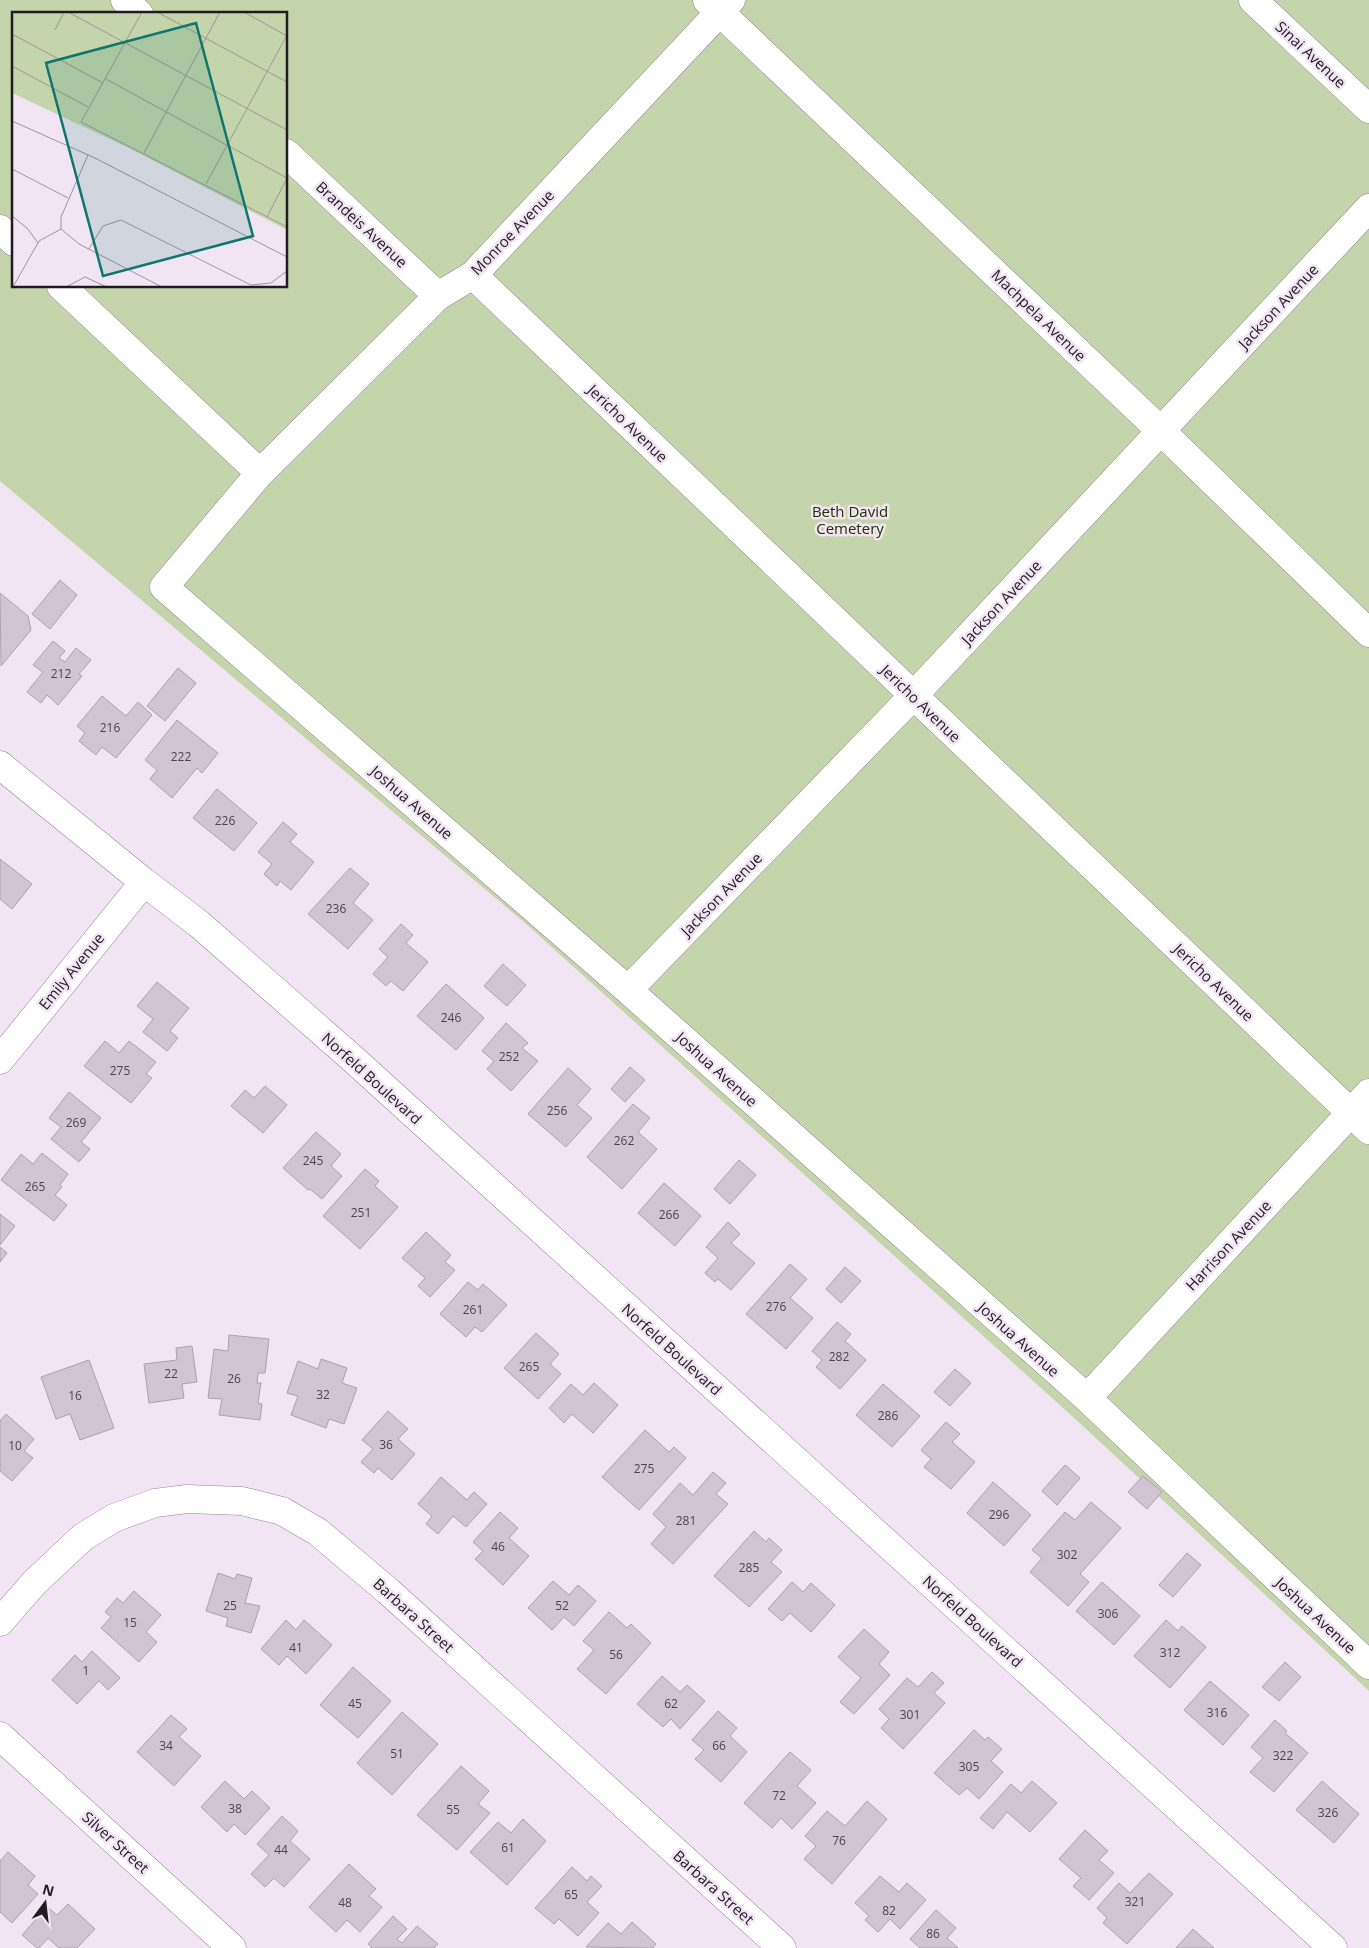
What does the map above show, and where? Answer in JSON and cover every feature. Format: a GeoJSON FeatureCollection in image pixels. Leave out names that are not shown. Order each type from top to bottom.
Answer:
{"type":"FeatureCollection","features":[{"type":"Feature","properties":{"kind":"street"},"geometry":{"type":"LineString","coordinates":[[125,0],[137,12]]}},
{"type":"Feature","properties":{"kind":"street","name":"Sinai Avenue"},"geometry":{"type":"LineString","coordinates":[[1253,0],[1369,108]]}},
{"type":"Feature","properties":{"kind":"street","name":"Monroe Avenue"},"geometry":{"type":"LineString","coordinates":[[260,473],[438,296],[473,276],[719,4]]}},
{"type":"Feature","properties":{"kind":"street","name":"Machpela Avenue"},"geometry":{"type":"LineString","coordinates":[[719,4],[1369,633]]}},
{"type":"Feature","properties":{"kind":"street","name":"Brandeis Avenue"},"geometry":{"type":"LineString","coordinates":[[288,155],[438,296]]}},
{"type":"Feature","properties":{"kind":"street","name":"Jackson Avenue"},"geometry":{"type":"LineString","coordinates":[[628,990],[913,696],[1369,208]]}},
{"type":"Feature","properties":{"kind":"street"},"geometry":{"type":"LineString","coordinates":[[0,229],[12,240]]}},
{"type":"Feature","properties":{"kind":"street","name":"Jericho Avenue"},"geometry":{"type":"LineString","coordinates":[[473,276],[1360,1121]]}},
{"type":"Feature","properties":{"kind":"street"},"geometry":{"type":"LineString","coordinates":[[63,288],[260,473]]}},
{"type":"Feature","properties":{"kind":"street","name":"Joshua Avenue"},"geometry":{"type":"LineString","coordinates":[[260,473],[164,587],[628,990],[1086,1398],[1369,1665]]}},
{"type":"Feature","properties":{"kind":"street","name":"Norfeld Boulevard"},"geometry":{"type":"LineString","coordinates":[[0,765],[144,882],[199,924],[352,1059],[1333,1948]]}},
{"type":"Feature","properties":{"kind":"street","name":"Emily Avenue"},"geometry":{"type":"LineString","coordinates":[[0,1060],[144,882]]}},
{"type":"Feature","properties":{"kind":"street","name":"Harrison Avenue"},"geometry":{"type":"LineString","coordinates":[[1086,1398],[1360,1121],[1369,1093]]}},
{"type":"Feature","properties":{"kind":"street","name":"Barbara Street"},"geometry":{"type":"LineString","coordinates":[[0,1622],[34,1584],[83,1537],[114,1518],[155,1503],[187,1499],[242,1501],[282,1511],[318,1532],[388,1591],[782,1948]]}},
{"type":"Feature","properties":{"kind":"street","name":"Silver Street"},"geometry":{"type":"LineString","coordinates":[[0,1736],[232,1948]]}},
{"type":"Feature","properties":{"kind":"green space","name":"Beth David Cemetery"},"geometry":{"type":"Polygon","coordinates":[[[0,0],[1369,0],[1369,1691],[1072,1416],[525,923],[0,481],[0,0]]]}},
{"type":"Feature","properties":{"kind":"building"},"geometry":{"type":"Polygon","coordinates":[[[60,580],[77,595],[50,629],[32,614],[60,580]]]}},
{"type":"Feature","properties":{"kind":"building"},"geometry":{"type":"Polygon","coordinates":[[[0,593],[28,616],[31,630],[1,666],[0,593]]]}},
{"type":"Feature","properties":{"kind":"building"},"geometry":{"type":"Polygon","coordinates":[[[53,641],[65,651],[59,658],[65,662],[76,648],[91,660],[79,674],[82,676],[58,705],[47,695],[41,703],[27,692],[43,672],[33,665],[53,641]]]}},
{"type":"Feature","properties":{"kind":"building"},"geometry":{"type":"Polygon","coordinates":[[[178,668],[196,683],[165,721],[147,706],[178,668]]]}},
{"type":"Feature","properties":{"kind":"building"},"geometry":{"type":"Polygon","coordinates":[[[102,696],[126,716],[138,702],[152,715],[116,758],[102,747],[96,755],[79,741],[85,733],[77,726],[102,696]]]}},
{"type":"Feature","properties":{"kind":"building"},"geometry":{"type":"Polygon","coordinates":[[[177,720],[218,753],[202,773],[197,768],[172,798],[150,779],[157,770],[145,760],[177,720]]]}},
{"type":"Feature","properties":{"kind":"building"},"geometry":{"type":"Polygon","coordinates":[[[217,789],[257,823],[234,851],[193,818],[217,789]]]}},
{"type":"Feature","properties":{"kind":"building"},"geometry":{"type":"Polygon","coordinates":[[[283,822],[297,834],[290,842],[314,862],[291,890],[280,881],[277,886],[264,874],[272,864],[258,852],[283,822]]]}},
{"type":"Feature","properties":{"kind":"building"},"geometry":{"type":"Polygon","coordinates":[[[0,859],[32,884],[12,909],[0,899],[0,859]]]}},
{"type":"Feature","properties":{"kind":"building"},"geometry":{"type":"Polygon","coordinates":[[[350,868],[369,884],[353,903],[373,920],[348,949],[308,914],[350,868]]]}},
{"type":"Feature","properties":{"kind":"building"},"geometry":{"type":"Polygon","coordinates":[[[401,924],[413,935],[406,943],[428,962],[403,991],[391,981],[386,986],[373,974],[388,957],[379,949],[401,924]]]}},
{"type":"Feature","properties":{"kind":"building"},"geometry":{"type":"Polygon","coordinates":[[[503,964],[526,985],[507,1006],[484,986],[503,964]]]}},
{"type":"Feature","properties":{"kind":"building"},"geometry":{"type":"Polygon","coordinates":[[[157,982],[189,1008],[170,1031],[178,1038],[167,1051],[143,1032],[153,1019],[137,1006],[157,982]]]}},
{"type":"Feature","properties":{"kind":"building"},"geometry":{"type":"Polygon","coordinates":[[[446,984],[484,1018],[456,1050],[417,1016],[446,984]]]}},
{"type":"Feature","properties":{"kind":"building"},"geometry":{"type":"Polygon","coordinates":[[[506,1023],[528,1043],[522,1048],[538,1061],[511,1091],[487,1069],[494,1061],[482,1051],[506,1023]]]}},
{"type":"Feature","properties":{"kind":"building"},"geometry":{"type":"Polygon","coordinates":[[[105,1041],[119,1053],[129,1041],[156,1062],[146,1074],[152,1078],[131,1103],[84,1066],[105,1041]]]}},
{"type":"Feature","properties":{"kind":"building"},"geometry":{"type":"Polygon","coordinates":[[[630,1067],[645,1080],[625,1102],[611,1089],[630,1067]]]}},
{"type":"Feature","properties":{"kind":"building"},"geometry":{"type":"Polygon","coordinates":[[[568,1068],[591,1089],[577,1105],[592,1118],[566,1147],[528,1114],[568,1068]]]}},
{"type":"Feature","properties":{"kind":"building"},"geometry":{"type":"Polygon","coordinates":[[[265,1086],[287,1105],[263,1133],[231,1106],[245,1090],[254,1098],[265,1086]]]}},
{"type":"Feature","properties":{"kind":"building"},"geometry":{"type":"Polygon","coordinates":[[[69,1092],[101,1118],[81,1142],[90,1149],[79,1162],[51,1139],[61,1127],[49,1118],[69,1092]]]}},
{"type":"Feature","properties":{"kind":"building"},"geometry":{"type":"Polygon","coordinates":[[[633,1104],[650,1118],[638,1132],[657,1149],[622,1189],[587,1157],[633,1104]]]}},
{"type":"Feature","properties":{"kind":"building"},"geometry":{"type":"Polygon","coordinates":[[[316,1132],[341,1154],[331,1166],[342,1176],[322,1199],[310,1189],[308,1190],[283,1168],[316,1132]]]}},
{"type":"Feature","properties":{"kind":"building"},"geometry":{"type":"Polygon","coordinates":[[[42,1153],[68,1174],[60,1185],[62,1187],[55,1195],[67,1205],[54,1221],[1,1180],[21,1154],[33,1164],[42,1153]]]}},
{"type":"Feature","properties":{"kind":"building"},"geometry":{"type":"Polygon","coordinates":[[[739,1160],[756,1175],[730,1204],[714,1189],[739,1160]]]}},
{"type":"Feature","properties":{"kind":"building"},"geometry":{"type":"Polygon","coordinates":[[[365,1169],[379,1181],[375,1186],[398,1207],[360,1249],[323,1216],[365,1169]]]}},
{"type":"Feature","properties":{"kind":"building"},"geometry":{"type":"Polygon","coordinates":[[[664,1183],[701,1216],[675,1246],[638,1213],[664,1183]]]}},
{"type":"Feature","properties":{"kind":"building"},"geometry":{"type":"Polygon","coordinates":[[[0,1214],[15,1226],[0,1245],[0,1214]]]}},
{"type":"Feature","properties":{"kind":"building"},"geometry":{"type":"Polygon","coordinates":[[[728,1222],[740,1234],[731,1243],[755,1263],[731,1290],[718,1279],[715,1282],[705,1273],[718,1258],[706,1247],[728,1222]]]}},
{"type":"Feature","properties":{"kind":"building"},"geometry":{"type":"Polygon","coordinates":[[[426,1232],[451,1255],[445,1262],[455,1270],[430,1297],[418,1286],[425,1278],[402,1258],[426,1232]]]}},
{"type":"Feature","properties":{"kind":"building"},"geometry":{"type":"Polygon","coordinates":[[[0,1247],[7,1253],[0,1262],[0,1247]]]}},
{"type":"Feature","properties":{"kind":"building"},"geometry":{"type":"Polygon","coordinates":[[[790,1264],[807,1279],[790,1298],[813,1318],[786,1349],[746,1314],[790,1264]]]}},
{"type":"Feature","properties":{"kind":"building"},"geometry":{"type":"Polygon","coordinates":[[[845,1267],[861,1281],[841,1303],[826,1289],[845,1267]]]}},
{"type":"Feature","properties":{"kind":"building"},"geometry":{"type":"Polygon","coordinates":[[[468,1282],[478,1290],[483,1284],[507,1305],[482,1332],[475,1327],[466,1337],[440,1314],[468,1282]]]}},
{"type":"Feature","properties":{"kind":"building"},"geometry":{"type":"Polygon","coordinates":[[[837,1322],[851,1334],[845,1341],[866,1360],[840,1389],[816,1367],[822,1360],[812,1351],[837,1322]]]}},
{"type":"Feature","properties":{"kind":"building"},"geometry":{"type":"Polygon","coordinates":[[[536,1333],[559,1354],[550,1364],[561,1374],[538,1399],[504,1368],[536,1333]]]}},
{"type":"Feature","properties":{"kind":"building"},"geometry":{"type":"Polygon","coordinates":[[[229,1335],[269,1339],[265,1373],[258,1373],[257,1383],[261,1383],[258,1403],[262,1404],[260,1420],[219,1415],[222,1399],[208,1398],[214,1349],[228,1351],[229,1335]]]}},
{"type":"Feature","properties":{"kind":"building"},"geometry":{"type":"Polygon","coordinates":[[[192,1346],[197,1382],[182,1384],[184,1398],[149,1403],[144,1364],[177,1360],[176,1348],[192,1346]]]}},
{"type":"Feature","properties":{"kind":"building"},"geometry":{"type":"Polygon","coordinates":[[[321,1359],[347,1368],[342,1383],[357,1388],[344,1424],[329,1419],[326,1428],[291,1415],[298,1396],[287,1393],[298,1361],[318,1369],[321,1359]]]}},
{"type":"Feature","properties":{"kind":"building"},"geometry":{"type":"Polygon","coordinates":[[[89,1360],[114,1428],[80,1440],[70,1414],[56,1419],[41,1377],[89,1360]]]}},
{"type":"Feature","properties":{"kind":"building"},"geometry":{"type":"Polygon","coordinates":[[[955,1369],[971,1383],[950,1406],[934,1392],[955,1369]]]}},
{"type":"Feature","properties":{"kind":"building"},"geometry":{"type":"Polygon","coordinates":[[[594,1383],[618,1405],[593,1433],[572,1414],[564,1423],[549,1408],[571,1384],[583,1395],[594,1383]]]}},
{"type":"Feature","properties":{"kind":"building"},"geometry":{"type":"Polygon","coordinates":[[[883,1384],[920,1416],[892,1447],[856,1415],[883,1384]]]}},
{"type":"Feature","properties":{"kind":"building"},"geometry":{"type":"Polygon","coordinates":[[[388,1411],[408,1429],[398,1439],[415,1454],[392,1480],[378,1468],[374,1473],[361,1462],[373,1449],[362,1440],[388,1411]]]}},
{"type":"Feature","properties":{"kind":"building"},"geometry":{"type":"Polygon","coordinates":[[[6,1414],[34,1439],[24,1451],[33,1458],[12,1481],[0,1471],[0,1421],[6,1414]]]}},
{"type":"Feature","properties":{"kind":"building"},"geometry":{"type":"Polygon","coordinates":[[[946,1422],[960,1434],[952,1442],[975,1462],[951,1489],[924,1467],[931,1459],[921,1450],[946,1422]]]}},
{"type":"Feature","properties":{"kind":"building"},"geometry":{"type":"Polygon","coordinates":[[[645,1430],[669,1452],[674,1447],[686,1458],[639,1510],[602,1477],[645,1430]]]}},
{"type":"Feature","properties":{"kind":"building"},"geometry":{"type":"Polygon","coordinates":[[[1065,1465],[1080,1478],[1057,1505],[1042,1491],[1065,1465]]]}},
{"type":"Feature","properties":{"kind":"building"},"geometry":{"type":"Polygon","coordinates":[[[713,1472],[726,1483],[716,1494],[728,1504],[673,1564],[651,1544],[666,1527],[653,1514],[680,1483],[693,1495],[713,1472]]]}},
{"type":"Feature","properties":{"kind":"building"},"geometry":{"type":"Polygon","coordinates":[[[1143,1476],[1162,1492],[1147,1509],[1128,1492],[1143,1476]]]}},
{"type":"Feature","properties":{"kind":"building"},"geometry":{"type":"Polygon","coordinates":[[[441,1477],[467,1500],[474,1492],[487,1504],[466,1527],[453,1516],[438,1534],[426,1524],[432,1516],[418,1504],[441,1477]]]}},
{"type":"Feature","properties":{"kind":"building"},"geometry":{"type":"Polygon","coordinates":[[[993,1482],[1031,1515],[1004,1546],[967,1513],[993,1482]]]}},
{"type":"Feature","properties":{"kind":"building"},"geometry":{"type":"Polygon","coordinates":[[[1091,1502],[1121,1528],[1080,1574],[1089,1582],[1068,1606],[1030,1572],[1042,1558],[1032,1550],[1065,1512],[1075,1520],[1091,1502]]]}},
{"type":"Feature","properties":{"kind":"building"},"geometry":{"type":"Polygon","coordinates":[[[500,1512],[518,1528],[509,1538],[529,1556],[503,1585],[475,1559],[483,1551],[473,1542],[500,1512]]]}},
{"type":"Feature","properties":{"kind":"building"},"geometry":{"type":"Polygon","coordinates":[[[754,1531],[766,1542],[769,1538],[782,1550],[771,1562],[782,1572],[749,1607],[714,1576],[754,1531]]]}},
{"type":"Feature","properties":{"kind":"building"},"geometry":{"type":"Polygon","coordinates":[[[1187,1553],[1201,1565],[1173,1597],[1159,1585],[1187,1553]]]}},
{"type":"Feature","properties":{"kind":"building"},"geometry":{"type":"Polygon","coordinates":[[[218,1573],[235,1579],[237,1574],[252,1578],[245,1603],[260,1606],[251,1633],[226,1626],[228,1618],[206,1611],[218,1573]]]}},
{"type":"Feature","properties":{"kind":"building"},"geometry":{"type":"Polygon","coordinates":[[[553,1581],[569,1595],[578,1585],[596,1601],[574,1626],[564,1617],[552,1630],[528,1608],[553,1581]]]}},
{"type":"Feature","properties":{"kind":"building"},"geometry":{"type":"Polygon","coordinates":[[[792,1582],[803,1592],[811,1583],[835,1605],[811,1632],[790,1613],[782,1621],[768,1609],[792,1582]]]}},
{"type":"Feature","properties":{"kind":"building"},"geometry":{"type":"Polygon","coordinates":[[[1102,1582],[1140,1616],[1114,1645],[1076,1611],[1102,1582]]]}},
{"type":"Feature","properties":{"kind":"building"},"geometry":{"type":"Polygon","coordinates":[[[134,1591],[161,1615],[146,1632],[157,1642],[139,1662],[101,1628],[111,1617],[105,1612],[117,1598],[123,1603],[134,1591]]]}},
{"type":"Feature","properties":{"kind":"building"},"geometry":{"type":"Polygon","coordinates":[[[609,1612],[627,1628],[631,1624],[651,1643],[606,1694],[577,1669],[594,1650],[583,1641],[609,1612]]]}},
{"type":"Feature","properties":{"kind":"building"},"geometry":{"type":"Polygon","coordinates":[[[286,1620],[296,1630],[304,1620],[332,1645],[306,1674],[287,1656],[279,1665],[261,1649],[286,1620]]]}},
{"type":"Feature","properties":{"kind":"building"},"geometry":{"type":"Polygon","coordinates":[[[1166,1620],[1178,1631],[1182,1626],[1206,1647],[1170,1688],[1134,1656],[1166,1620]]]}},
{"type":"Feature","properties":{"kind":"building"},"geometry":{"type":"Polygon","coordinates":[[[864,1629],[889,1652],[879,1664],[890,1675],[854,1714],[840,1702],[861,1678],[838,1657],[864,1629]]]}},
{"type":"Feature","properties":{"kind":"building"},"geometry":{"type":"Polygon","coordinates":[[[92,1651],[120,1678],[108,1690],[99,1681],[77,1704],[52,1680],[75,1655],[82,1662],[92,1651]]]}},
{"type":"Feature","properties":{"kind":"building"},"geometry":{"type":"Polygon","coordinates":[[[1285,1662],[1301,1677],[1279,1701],[1262,1687],[1285,1662]]]}},
{"type":"Feature","properties":{"kind":"building"},"geometry":{"type":"Polygon","coordinates":[[[353,1667],[391,1701],[358,1738],[320,1705],[353,1667]]]}},
{"type":"Feature","properties":{"kind":"building"},"geometry":{"type":"Polygon","coordinates":[[[932,1672],[944,1683],[934,1693],[945,1703],[903,1749],[881,1728],[889,1719],[879,1709],[907,1678],[918,1687],[932,1672]]]}},
{"type":"Feature","properties":{"kind":"building"},"geometry":{"type":"Polygon","coordinates":[[[662,1676],[680,1692],[687,1685],[705,1701],[680,1729],[671,1719],[663,1727],[637,1704],[662,1676]]]}},
{"type":"Feature","properties":{"kind":"building"},"geometry":{"type":"Polygon","coordinates":[[[1210,1681],[1249,1715],[1223,1745],[1184,1710],[1210,1681]]]}},
{"type":"Feature","properties":{"kind":"building"},"geometry":{"type":"Polygon","coordinates":[[[718,1711],[737,1728],[730,1736],[747,1752],[721,1782],[695,1759],[704,1750],[692,1740],[718,1711]]]}},
{"type":"Feature","properties":{"kind":"building"},"geometry":{"type":"Polygon","coordinates":[[[402,1712],[438,1744],[392,1795],[357,1763],[402,1712]]]}},
{"type":"Feature","properties":{"kind":"building"},"geometry":{"type":"Polygon","coordinates":[[[171,1715],[187,1729],[179,1737],[201,1756],[174,1786],[137,1752],[171,1715]]]}},
{"type":"Feature","properties":{"kind":"building"},"geometry":{"type":"Polygon","coordinates":[[[1275,1720],[1287,1731],[1285,1733],[1308,1753],[1274,1792],[1250,1772],[1263,1758],[1251,1747],[1275,1720]]]}},
{"type":"Feature","properties":{"kind":"building"},"geometry":{"type":"Polygon","coordinates":[[[974,1730],[985,1740],[988,1737],[1002,1749],[991,1761],[1003,1772],[979,1799],[967,1788],[959,1795],[934,1773],[974,1730]]]}},
{"type":"Feature","properties":{"kind":"building"},"geometry":{"type":"Polygon","coordinates":[[[790,1752],[811,1770],[797,1786],[816,1803],[792,1829],[781,1818],[772,1828],[744,1803],[790,1752]]]}},
{"type":"Feature","properties":{"kind":"building"},"geometry":{"type":"Polygon","coordinates":[[[461,1766],[489,1791],[478,1804],[490,1813],[457,1850],[417,1815],[461,1766]]]}},
{"type":"Feature","properties":{"kind":"building"},"geometry":{"type":"Polygon","coordinates":[[[225,1781],[244,1799],[252,1791],[270,1808],[245,1835],[234,1824],[227,1832],[201,1807],[225,1781]]]}},
{"type":"Feature","properties":{"kind":"building"},"geometry":{"type":"Polygon","coordinates":[[[1032,1781],[1057,1803],[1030,1832],[1007,1812],[993,1829],[980,1818],[1011,1784],[1021,1793],[1032,1781]]]}},
{"type":"Feature","properties":{"kind":"building"},"geometry":{"type":"Polygon","coordinates":[[[1322,1781],[1359,1814],[1334,1843],[1296,1810],[1322,1781]]]}},
{"type":"Feature","properties":{"kind":"building"},"geometry":{"type":"Polygon","coordinates":[[[867,1801],[887,1819],[832,1884],[804,1859],[816,1846],[805,1836],[827,1811],[845,1826],[867,1801]]]}},
{"type":"Feature","properties":{"kind":"building"},"geometry":{"type":"Polygon","coordinates":[[[282,1816],[298,1831],[290,1841],[310,1859],[284,1887],[274,1878],[265,1887],[251,1874],[269,1855],[257,1844],[282,1816]]]}},
{"type":"Feature","properties":{"kind":"building"},"geometry":{"type":"Polygon","coordinates":[[[523,1819],[546,1841],[507,1885],[470,1852],[498,1822],[511,1833],[523,1819]]]}},
{"type":"Feature","properties":{"kind":"building"},"geometry":{"type":"Polygon","coordinates":[[[1085,1830],[1108,1851],[1099,1860],[1114,1873],[1089,1900],[1073,1886],[1081,1878],[1059,1859],[1085,1830]]]}},
{"type":"Feature","properties":{"kind":"building"},"geometry":{"type":"Polygon","coordinates":[[[8,1852],[35,1876],[28,1885],[38,1894],[12,1923],[0,1912],[0,1861],[8,1852]]]}},
{"type":"Feature","properties":{"kind":"building"},"geometry":{"type":"Polygon","coordinates":[[[349,1864],[376,1889],[369,1896],[382,1907],[360,1932],[347,1920],[336,1932],[309,1907],[349,1864]]]}},
{"type":"Feature","properties":{"kind":"building"},"geometry":{"type":"Polygon","coordinates":[[[572,1867],[587,1881],[591,1876],[602,1886],[587,1902],[599,1913],[578,1936],[559,1919],[554,1924],[535,1908],[572,1867]]]}},
{"type":"Feature","properties":{"kind":"building"},"geometry":{"type":"Polygon","coordinates":[[[1149,1873],[1173,1894],[1127,1944],[1103,1923],[1107,1918],[1097,1908],[1119,1883],[1130,1893],[1149,1873]]]}},
{"type":"Feature","properties":{"kind":"building"},"geometry":{"type":"Polygon","coordinates":[[[880,1876],[899,1892],[907,1883],[926,1900],[900,1929],[890,1919],[878,1932],[865,1920],[869,1916],[855,1903],[880,1876]]]}},
{"type":"Feature","properties":{"kind":"building"},"geometry":{"type":"Polygon","coordinates":[[[68,1904],[95,1929],[77,1948],[59,1948],[48,1938],[37,1948],[22,1935],[47,1907],[57,1915],[68,1904]]]}},
{"type":"Feature","properties":{"kind":"building"},"geometry":{"type":"Polygon","coordinates":[[[936,1910],[956,1928],[947,1938],[958,1948],[920,1948],[910,1939],[936,1910]]]}},
{"type":"Feature","properties":{"kind":"building"},"geometry":{"type":"Polygon","coordinates":[[[393,1916],[407,1929],[397,1939],[402,1943],[417,1926],[438,1944],[434,1948],[372,1948],[368,1944],[393,1916]]]}},
{"type":"Feature","properties":{"kind":"building"},"geometry":{"type":"Polygon","coordinates":[[[632,1922],[656,1944],[653,1948],[586,1947],[608,1923],[621,1934],[632,1922]]]}},
{"type":"Feature","properties":{"kind":"building"},"geometry":{"type":"Polygon","coordinates":[[[1193,1929],[1214,1948],[1176,1948],[1193,1929]]]}}]}
